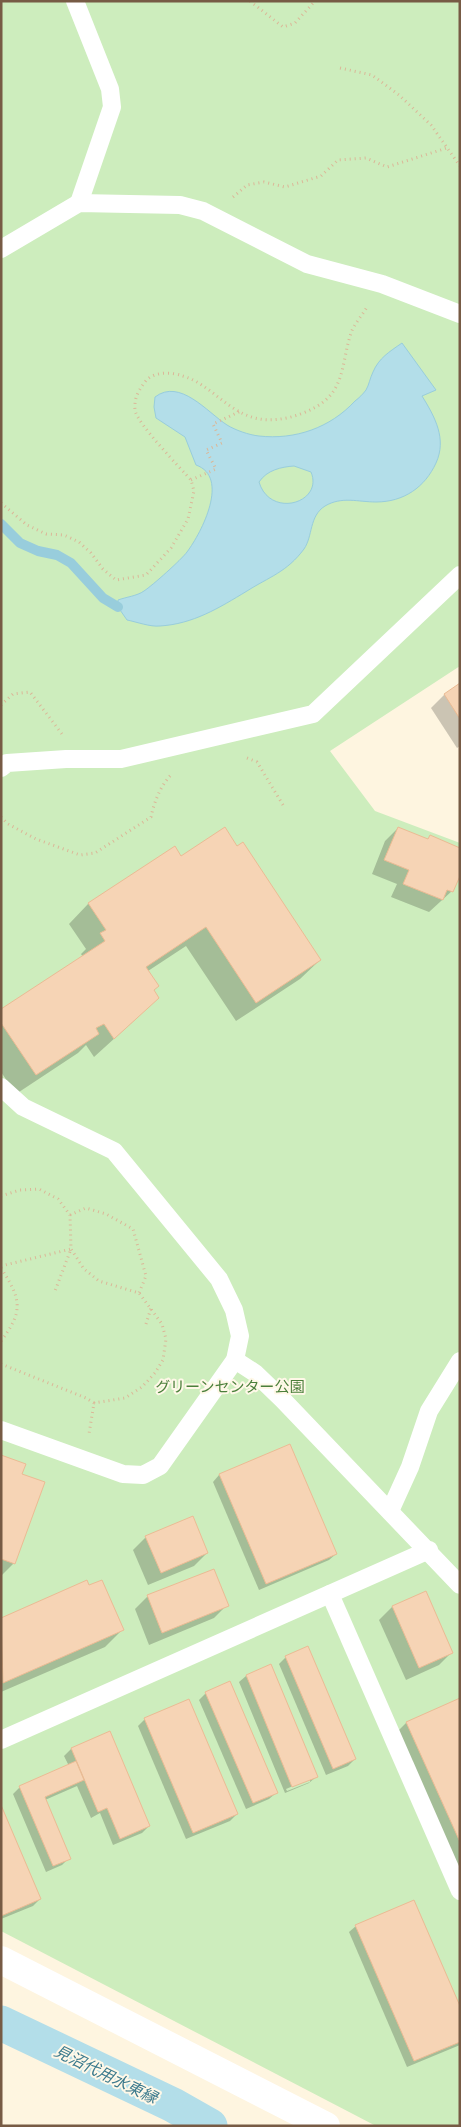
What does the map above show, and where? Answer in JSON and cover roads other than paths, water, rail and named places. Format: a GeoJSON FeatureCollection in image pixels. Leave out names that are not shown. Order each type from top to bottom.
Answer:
{"type":"FeatureCollection","features":[{"type":"Feature","properties":{"kind":"street"},"geometry":{"type":"LineString","coordinates":[[1,1960],[326,2126]]}},
{"type":"Feature","properties":{"kind":"lane"},"geometry":{"type":"LineString","coordinates":[[75,1],[110,89],[112,107],[79,203]]}},
{"type":"Feature","properties":{"kind":"lane"},"geometry":{"type":"LineString","coordinates":[[1,249],[79,203],[180,205],[204,211],[307,264],[382,284],[460,314]]}},
{"type":"Feature","properties":{"kind":"lane"},"geometry":{"type":"LineString","coordinates":[[1,768],[7,763],[66,759],[121,759],[313,714],[460,576]]}},
{"type":"Feature","properties":{"kind":"lane"},"geometry":{"type":"LineString","coordinates":[[1,1087],[23,1107],[114,1151],[219,1279],[234,1310],[240,1336],[235,1360],[160,1466],[143,1475],[123,1474],[1,1430]]}},
{"type":"Feature","properties":{"kind":"lane"},"geometry":{"type":"LineString","coordinates":[[235,1360],[255,1373],[276,1393],[429,1550],[460,1585]]}},
{"type":"Feature","properties":{"kind":"lane"},"geometry":{"type":"LineString","coordinates":[[390,1511],[410,1467],[429,1412],[460,1361]]}},
{"type":"Feature","properties":{"kind":"lane"},"geometry":{"type":"LineString","coordinates":[[1,1740],[429,1550]]}},
{"type":"Feature","properties":{"kind":"lane"},"geometry":{"type":"LineString","coordinates":[[330,1594],[460,1891]]}},
{"type":"Feature","properties":{"kind":"water"},"geometry":{"type":"Polygon","coordinates":[[[402,343],[436,390],[422,396],[438,428],[440,437],[439,454],[431,472],[420,486],[396,499],[376,502],[344,500],[325,506],[316,515],[307,544],[298,557],[270,578],[195,619],[160,626],[127,620],[118,607],[118,600],[144,591],[184,556],[200,532],[210,506],[212,493],[211,481],[206,471],[196,465],[185,437],[156,418],[155,397],[164,392],[183,394],[202,405],[227,425],[251,435],[272,437],[299,434],[323,425],[335,418],[361,396],[366,390],[378,363],[402,343]],[[294,466],[284,467],[270,472],[259,482],[265,493],[274,500],[284,503],[294,502],[303,499],[310,492],[313,483],[311,472],[294,466]]]}},
{"type":"Feature","properties":{"kind":"waterway"},"geometry":{"type":"LineString","coordinates":[[1,524],[20,543],[38,551],[57,555],[71,563],[103,598],[118,607]]}},
{"type":"Feature","properties":{"kind":"waterway","name":"見沼代用水東縁"},"geometry":{"type":"LineString","coordinates":[[1,2023],[173,2105],[210,2126]]}},
{"type":"Feature","properties":{"kind":"park label","name":"グリーンセンター公園"},"geometry":{"type":"Point","coordinates":[230,1387]}}]}
